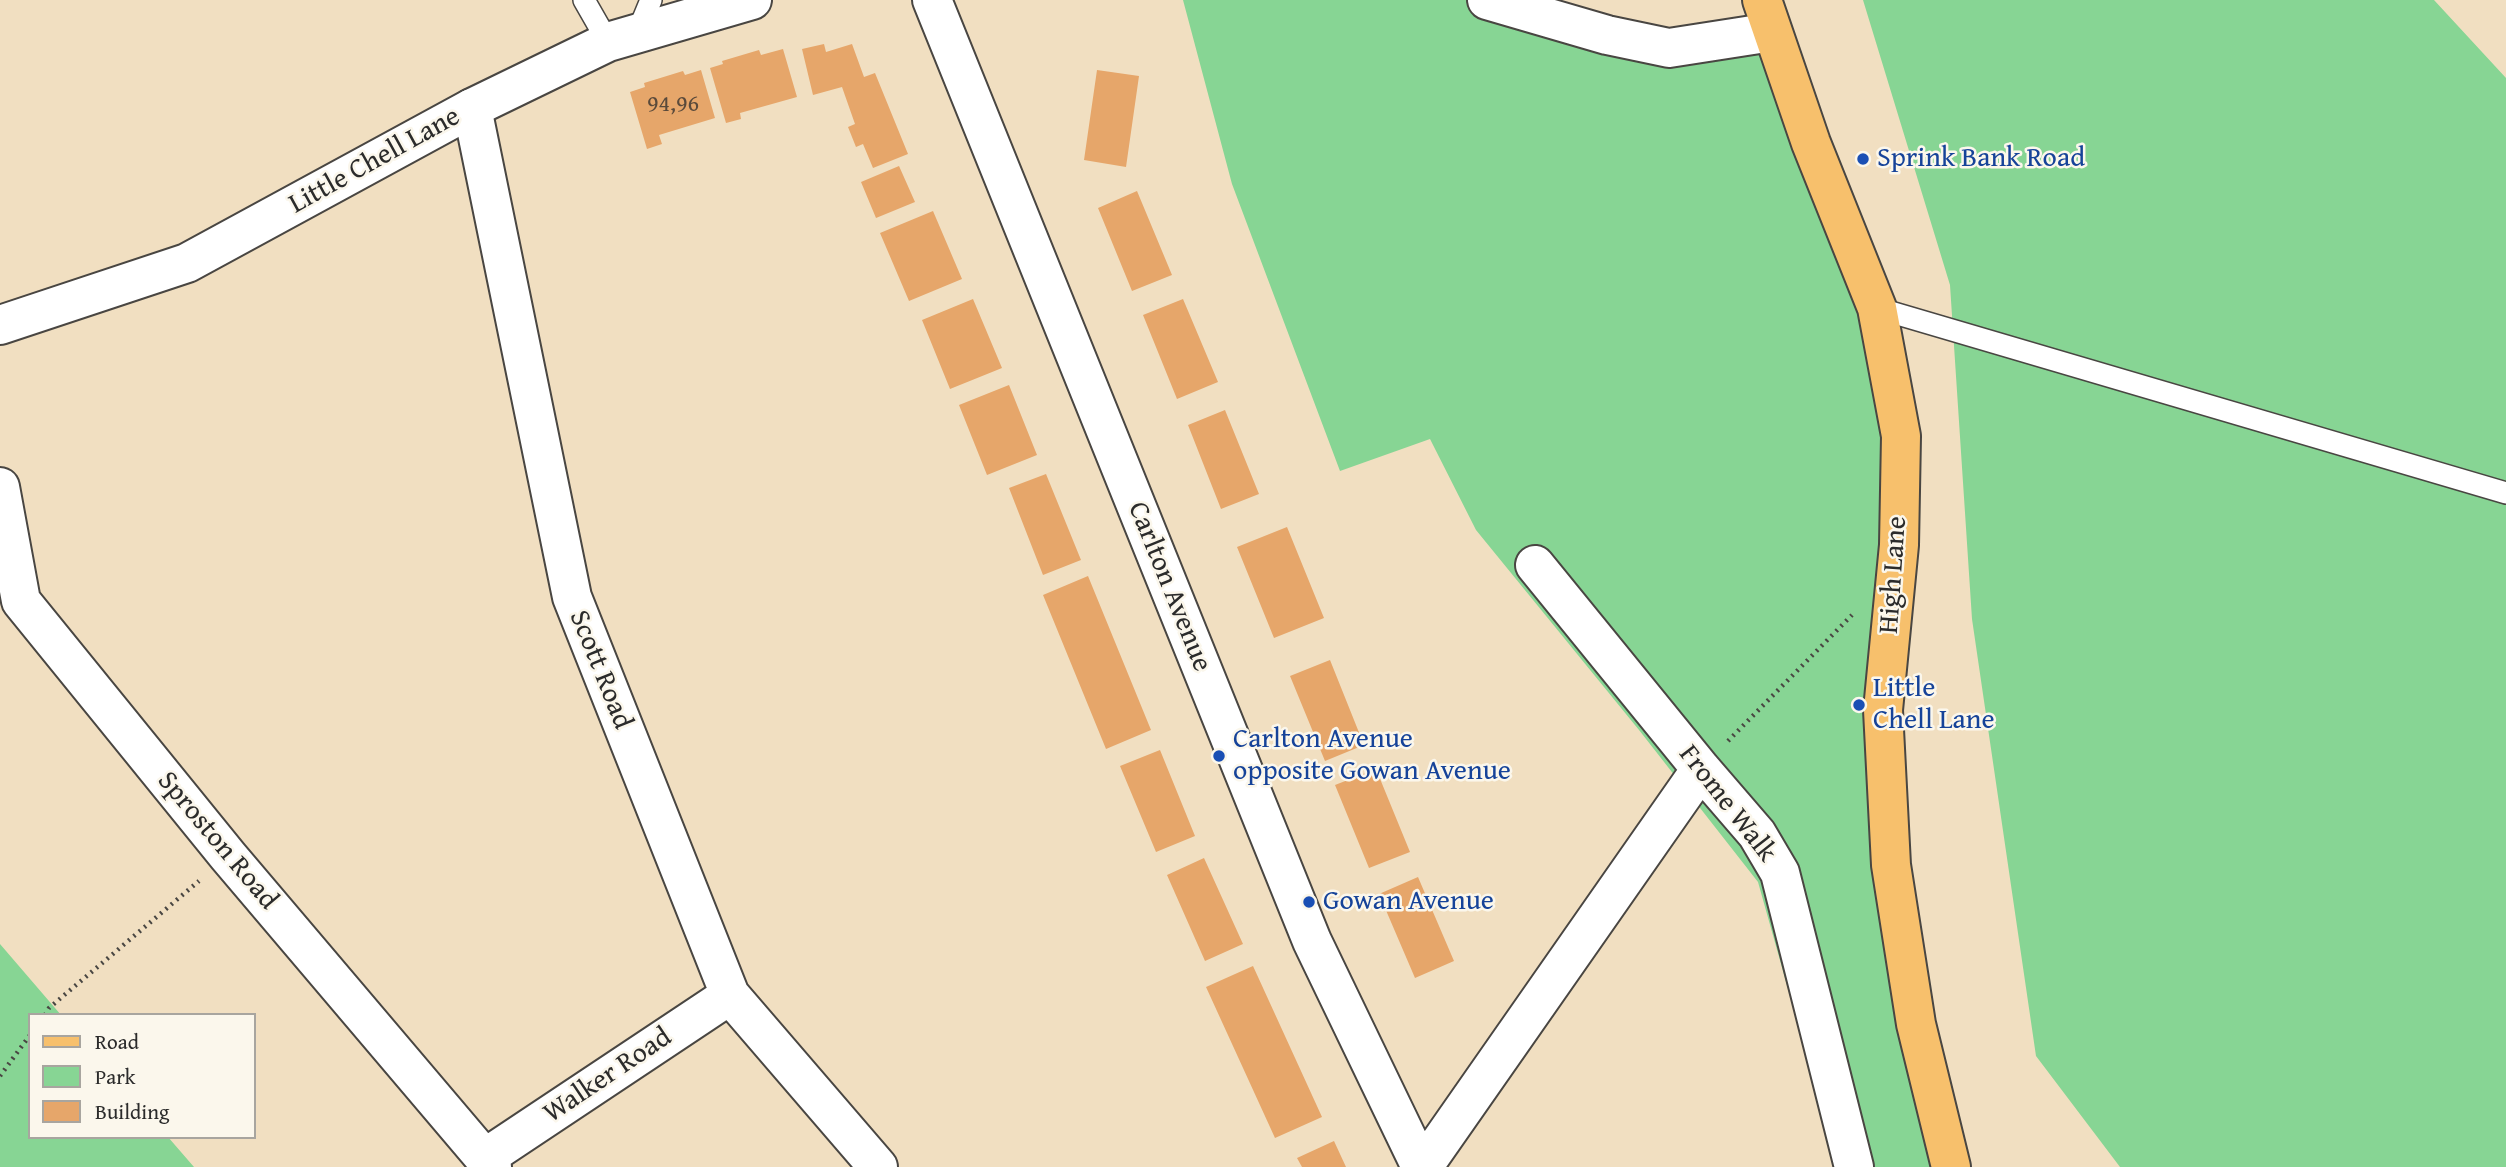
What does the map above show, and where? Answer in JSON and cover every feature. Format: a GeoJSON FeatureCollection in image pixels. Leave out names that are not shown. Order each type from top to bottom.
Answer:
{"type":"FeatureCollection","features":[{"type":"Feature","properties":{"kind":"main road","name":"High Lane"},"geometry":{"type":"LineString","coordinates":[[1767,16],[1811,143],[1877,308],[1901,436],[1899,545],[1883,710],[1891,865],[1916,1024],[1951,1167]]}},
{"type":"Feature","properties":{"kind":"street","name":"Little Chell Lane"},"geometry":{"type":"LineString","coordinates":[[0,325],[187,263],[472,108],[632,25],[752,0]]}},
{"type":"Feature","properties":{"kind":"street","name":"Carlton Avenue"},"geometry":{"type":"LineString","coordinates":[[932,0],[1312,941],[1422,1167]]}},
{"type":"Feature","properties":{"kind":"street"},"geometry":{"type":"LineString","coordinates":[[1487,0],[1607,35],[1669,48],[1767,16]]}},
{"type":"Feature","properties":{"kind":"street","name":"Scott Road"},"geometry":{"type":"LineString","coordinates":[[472,108],[572,597],[730,995],[878,1167]]}},
{"type":"Feature","properties":{"kind":"street","name":"Sproston Road"},"geometry":{"type":"LineString","coordinates":[[0,486],[21,601],[229,856],[488,1162]]}},
{"type":"Feature","properties":{"kind":"street","name":"Frome Walk"},"geometry":{"type":"LineString","coordinates":[[1535,565],[1701,769],[1758,834],[1780,873],[1854,1167]]}},
{"type":"Feature","properties":{"kind":"street"},"geometry":{"type":"LineString","coordinates":[[1422,1167],[1701,769]]}},
{"type":"Feature","properties":{"kind":"street","name":"Walker Road"},"geometry":{"type":"LineString","coordinates":[[488,1162],[730,995]]}},
{"type":"Feature","properties":{"kind":"lane"},"geometry":{"type":"LineString","coordinates":[[584,0],[632,25]]}},
{"type":"Feature","properties":{"kind":"lane"},"geometry":{"type":"LineString","coordinates":[[1877,308],[2506,493]]}},
{"type":"Feature","properties":{"kind":"path"},"geometry":{"type":"LineString","coordinates":[[1701,769],[1865,602],[1895,590]]}},
{"type":"Feature","properties":{"kind":"path"},"geometry":{"type":"LineString","coordinates":[[46,1013],[229,856]]}},
{"type":"Feature","properties":{"kind":"path"},"geometry":{"type":"LineString","coordinates":[[0,1076],[28,1038]]}},
{"type":"Feature","properties":{"kind":"green space"},"geometry":{"type":"Polygon","coordinates":[[[1183,0],[1487,0],[1607,35],[1772,32],[1901,436],[1883,710],[1952,1167],[1838,1167],[1758,882],[1639,730],[1476,530],[1430,439],[1340,471],[1232,184],[1183,0]]]}},
{"type":"Feature","properties":{"kind":"green space"},"geometry":{"type":"Polygon","coordinates":[[[1863,0],[2434,0],[2506,78],[2506,1167],[2120,1167],[2036,1056],[1972,619],[1950,285],[1863,0]]]}},
{"type":"Feature","properties":{"kind":"green space"},"geometry":{"type":"Polygon","coordinates":[[[0,944],[59,1013],[28,1013],[28,1139],[170,1139],[194,1167],[0,1167],[0,944]]]}},
{"type":"Feature","properties":{"kind":"building"},"geometry":{"type":"Polygon","coordinates":[[[824,44],[826,52],[852,44],[864,77],[875,73],[908,154],[873,168],[863,144],[856,147],[848,127],[855,124],[842,87],[813,95],[802,49],[824,44]]]}},
{"type":"Feature","properties":{"kind":"building"},"geometry":{"type":"Polygon","coordinates":[[[783,49],[797,97],[740,113],[741,119],[726,123],[710,68],[723,64],[722,61],[759,50],[761,55],[783,49]]]}},
{"type":"Feature","properties":{"kind":"building"},"geometry":{"type":"Polygon","coordinates":[[[701,70],[715,118],[659,135],[662,144],[647,149],[630,92],[645,87],[644,83],[683,71],[685,75],[701,70]]]}},
{"type":"Feature","properties":{"kind":"building"},"geometry":{"type":"Polygon","coordinates":[[[1097,70],[1139,76],[1126,167],[1084,160],[1097,70]]]}},
{"type":"Feature","properties":{"kind":"building"},"geometry":{"type":"Polygon","coordinates":[[[899,166],[915,202],[876,218],[861,182],[899,166]]]}},
{"type":"Feature","properties":{"kind":"building"},"geometry":{"type":"Polygon","coordinates":[[[1137,191],[1172,275],[1132,291],[1098,208],[1137,191]]]}},
{"type":"Feature","properties":{"kind":"building"},"geometry":{"type":"Polygon","coordinates":[[[933,211],[962,279],[909,301],[880,233],[933,211]]]}},
{"type":"Feature","properties":{"kind":"building"},"geometry":{"type":"Polygon","coordinates":[[[973,299],[1002,368],[950,389],[922,320],[973,299]]]}},
{"type":"Feature","properties":{"kind":"building"},"geometry":{"type":"Polygon","coordinates":[[[1183,299],[1218,382],[1177,399],[1143,315],[1183,299]]]}},
{"type":"Feature","properties":{"kind":"building"},"geometry":{"type":"Polygon","coordinates":[[[1009,385],[1037,455],[987,475],[959,405],[1009,385]]]}},
{"type":"Feature","properties":{"kind":"building"},"geometry":{"type":"Polygon","coordinates":[[[1225,410],[1259,494],[1221,509],[1188,425],[1225,410]]]}},
{"type":"Feature","properties":{"kind":"building"},"geometry":{"type":"Polygon","coordinates":[[[1046,474],[1081,560],[1043,575],[1009,488],[1046,474]]]}},
{"type":"Feature","properties":{"kind":"building"},"geometry":{"type":"Polygon","coordinates":[[[1287,527],[1324,618],[1274,638],[1237,547],[1287,527]]]}},
{"type":"Feature","properties":{"kind":"building"},"geometry":{"type":"Polygon","coordinates":[[[1088,576],[1151,730],[1106,749],[1043,595],[1088,576]]]}},
{"type":"Feature","properties":{"kind":"building"},"geometry":{"type":"Polygon","coordinates":[[[1330,660],[1364,745],[1325,761],[1290,676],[1330,660]]]}},
{"type":"Feature","properties":{"kind":"building"},"geometry":{"type":"Polygon","coordinates":[[[1160,750],[1195,836],[1156,852],[1120,766],[1160,750]]]}},
{"type":"Feature","properties":{"kind":"building"},"geometry":{"type":"Polygon","coordinates":[[[1376,769],[1410,852],[1369,868],[1335,785],[1376,769]]]}},
{"type":"Feature","properties":{"kind":"building"},"geometry":{"type":"Polygon","coordinates":[[[1204,858],[1243,944],[1205,961],[1167,875],[1204,858]]]}},
{"type":"Feature","properties":{"kind":"building"},"geometry":{"type":"Polygon","coordinates":[[[1418,877],[1454,961],[1415,978],[1379,894],[1418,877]]]}},
{"type":"Feature","properties":{"kind":"building"},"geometry":{"type":"Polygon","coordinates":[[[1253,966],[1322,1117],[1275,1138],[1206,987],[1253,966]]]}},
{"type":"Feature","properties":{"kind":"building"},"geometry":{"type":"Polygon","coordinates":[[[1334,1141],[1346,1167],[1302,1167],[1297,1158],[1334,1141]]]}},
{"type":"Feature","properties":{"kind":"place","name":"Sprink Bank Road"},"geometry":{"type":"Point","coordinates":[1863,159]}},
{"type":"Feature","properties":{"kind":"place","name":"Little Chell Lane"},"geometry":{"type":"Point","coordinates":[1859,705]}},
{"type":"Feature","properties":{"kind":"place","name":"Carlton Avenue opposite Gowan Avenue"},"geometry":{"type":"Point","coordinates":[1219,756]}},
{"type":"Feature","properties":{"kind":"place","name":"Gowan Avenue"},"geometry":{"type":"Point","coordinates":[1309,902]}}]}
